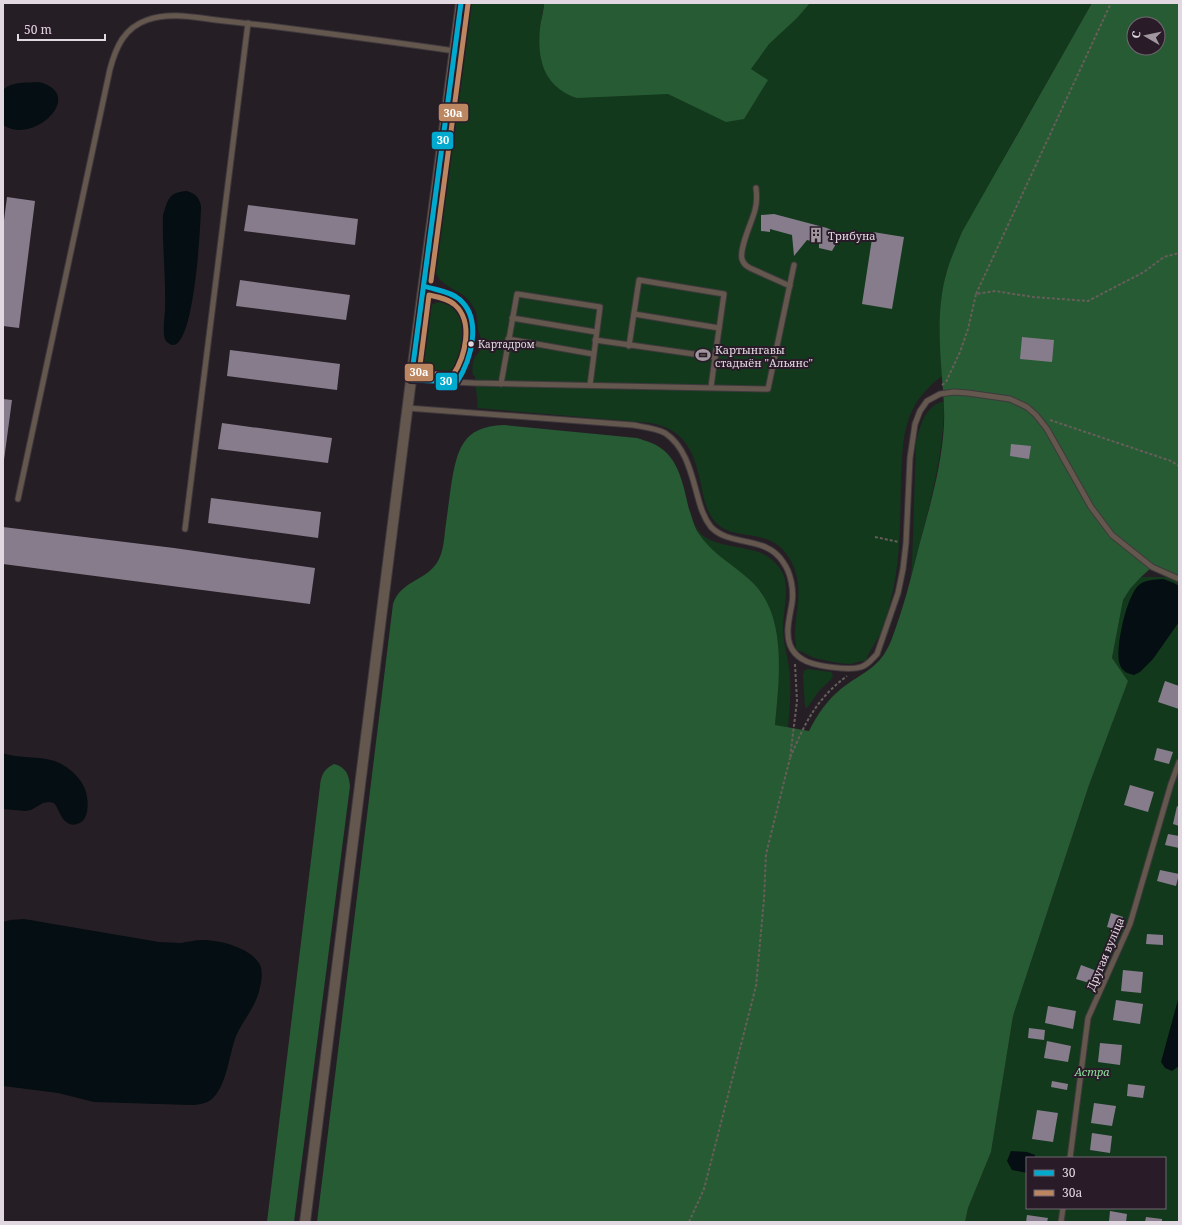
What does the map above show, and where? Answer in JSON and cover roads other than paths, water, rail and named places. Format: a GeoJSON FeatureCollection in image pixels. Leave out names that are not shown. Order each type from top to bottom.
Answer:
{"type":"FeatureCollection","features":[{"type":"Feature","properties":{"kind":"street"},"geometry":{"type":"LineString","coordinates":[[305,1222],[407,408],[461,3]]}},
{"type":"Feature","properties":{"kind":"lane"},"geometry":{"type":"LineString","coordinates":[[18,499],[114,55],[119,42],[126,32],[146,20],[160,17],[188,16],[455,50]]}},
{"type":"Feature","properties":{"kind":"lane"},"geometry":{"type":"LineString","coordinates":[[185,529],[248,24]]}},
{"type":"Feature","properties":{"kind":"lane"},"geometry":{"type":"LineString","coordinates":[[756,188],[757,196],[755,210],[741,254],[742,260],[750,268],[790,286]]}},
{"type":"Feature","properties":{"kind":"lane"},"geometry":{"type":"LineString","coordinates":[[411,380],[501,384],[768,389],[794,265]]}},
{"type":"Feature","properties":{"kind":"lane"},"geometry":{"type":"LineString","coordinates":[[629,346],[639,280],[724,294],[711,387]]}},
{"type":"Feature","properties":{"kind":"lane"},"geometry":{"type":"LineString","coordinates":[[424,286],[451,295],[460,300],[466,306],[470,314],[472,330],[469,355],[463,375],[456,382]]}},
{"type":"Feature","properties":{"kind":"lane"},"geometry":{"type":"LineString","coordinates":[[501,384],[517,294],[600,307],[590,385]]}},
{"type":"Feature","properties":{"kind":"lane"},"geometry":{"type":"LineString","coordinates":[[634,314],[719,328]]}},
{"type":"Feature","properties":{"kind":"lane"},"geometry":{"type":"LineString","coordinates":[[512,318],[596,332]]}},
{"type":"Feature","properties":{"kind":"lane"},"geometry":{"type":"LineString","coordinates":[[508,339],[594,354]]}},
{"type":"Feature","properties":{"kind":"lane"},"geometry":{"type":"LineString","coordinates":[[595,340],[715,357]]}},
{"type":"Feature","properties":{"kind":"lane"},"geometry":{"type":"LineString","coordinates":[[407,408],[633,425],[651,428],[664,433],[676,443],[685,456],[692,474],[700,506],[712,527],[720,533],[730,537],[767,547],[776,553],[783,562],[789,574],[792,587],[788,637],[790,646],[797,655],[806,662],[849,669],[862,667],[871,661],[877,654],[898,593],[903,569],[906,543],[908,480],[912,438],[915,424],[920,411],[927,401],[940,394],[954,392],[1010,399],[1027,407],[1036,415],[1047,430],[1091,507],[1112,535],[1152,567],[1179,579]]}},
{"type":"Feature","properties":{"kind":"lane","name":"Другая вуліца"},"geometry":{"type":"LineString","coordinates":[[1070,1157],[1088,1018],[1130,924],[1171,784],[1179,762]]}},
{"type":"Feature","properties":{"kind":"lane"},"geometry":{"type":"LineString","coordinates":[[1061,1222],[1063,1209]]}},
{"type":"Feature","properties":{"kind":"place","name":"Трибуна"},"geometry":{"type":"Point","coordinates":[816,235]}},
{"type":"Feature","properties":{"kind":"place","name":"Картадром"},"geometry":{"type":"Point","coordinates":[471,344]}},
{"type":"Feature","properties":{"kind":"place","name":"Картынгавы стадыён \"Альянс\""},"geometry":{"type":"Point","coordinates":[703,355]}},
{"type":"Feature","properties":{"kind":"park label","name":"Астра"},"geometry":{"type":"Point","coordinates":[1092,1071]}}]}
